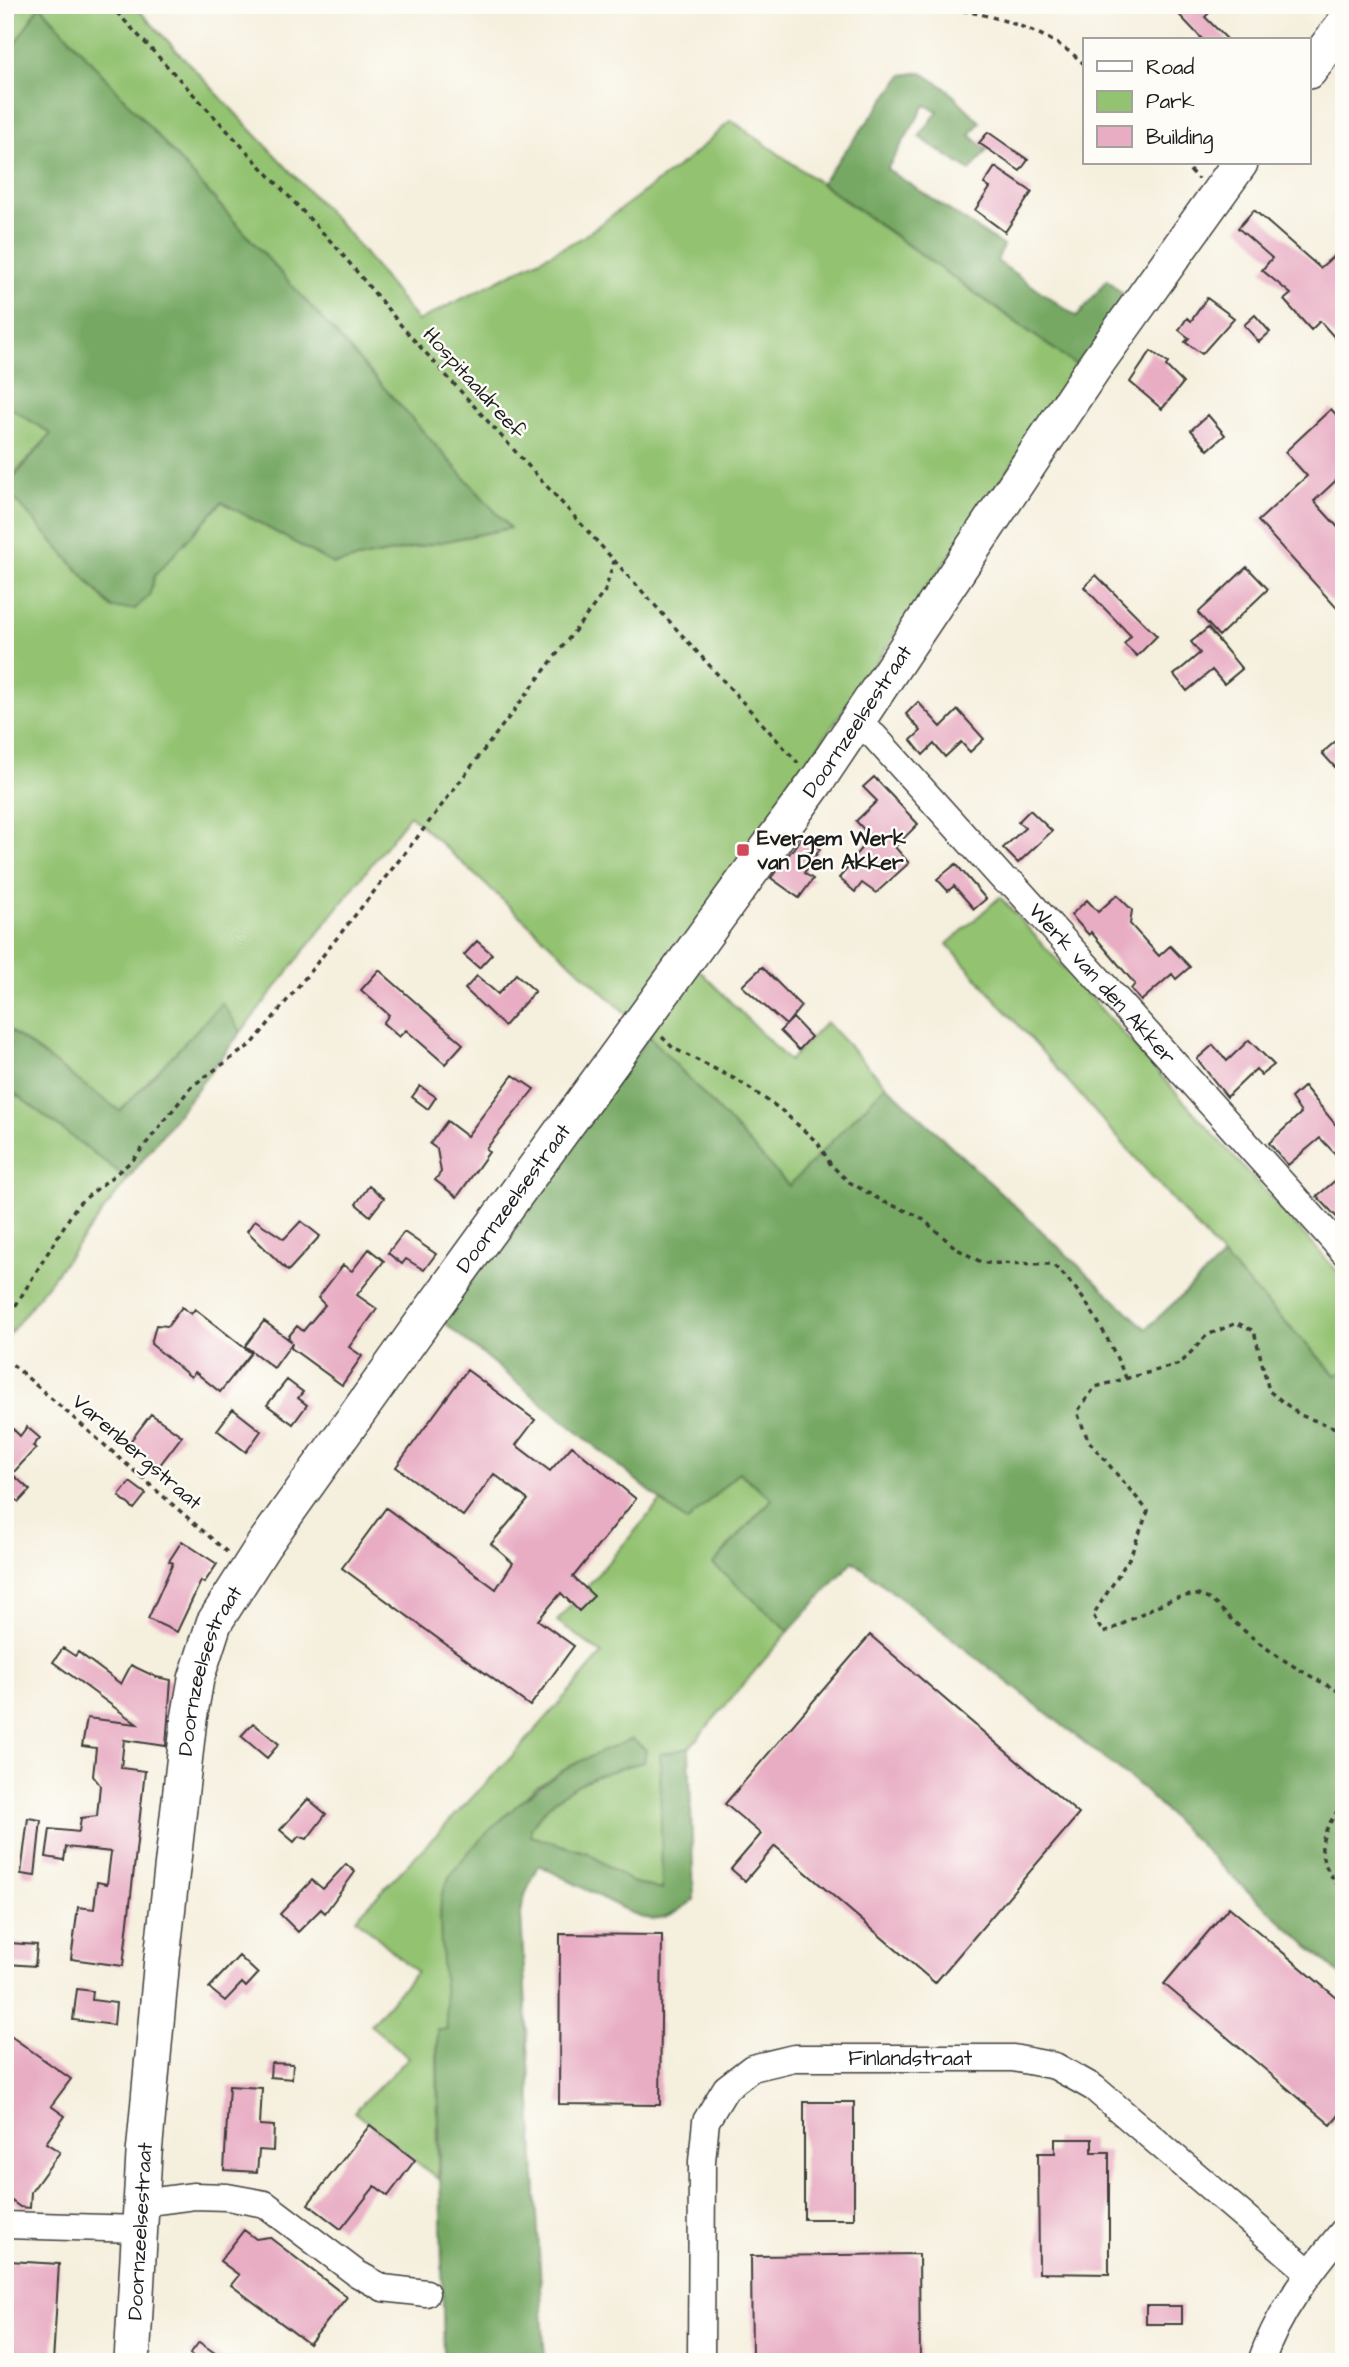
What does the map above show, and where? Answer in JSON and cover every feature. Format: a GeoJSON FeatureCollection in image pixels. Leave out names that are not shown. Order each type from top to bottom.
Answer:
{"type":"FeatureCollection","features":[{"type":"Feature","properties":{"kind":"main road"},"geometry":{"type":"LineString","coordinates":[[1310,70],[1344,24]]}},
{"type":"Feature","properties":{"kind":"main road","name":"Doornzeelsestraat"},"geometry":{"type":"LineString","coordinates":[[132,2362],[140,2216],[162,1958],[189,1719],[196,1679],[214,1623],[248,1568],[819,778],[1079,389],[1239,164]]}},
{"type":"Feature","properties":{"kind":"street","name":"Werk van den Akker"},"geometry":{"type":"LineString","coordinates":[[856,723],[874,736],[1004,880],[1013,884],[1087,964],[1344,1252]]}},
{"type":"Feature","properties":{"kind":"street","name":"Finlandstraat"},"geometry":{"type":"LineString","coordinates":[[701,2362],[702,2161],[706,2121],[726,2088],[752,2068],[794,2058],[1013,2058],[1055,2066],[1094,2088],[1309,2272]]}},
{"type":"Feature","properties":{"kind":"street"},"geometry":{"type":"LineString","coordinates":[[5,2225],[140,2216],[194,2196],[227,2197],[265,2204],[356,2273],[383,2288],[426,2292]]}},
{"type":"Feature","properties":{"kind":"street"},"geometry":{"type":"LineString","coordinates":[[1261,2362],[1270,2334],[1309,2272],[1344,2230]]}},
{"type":"Feature","properties":{"kind":"path","name":"Hospitaaldreef"},"geometry":{"type":"LineString","coordinates":[[110,5],[337,248],[405,330],[797,762],[819,778]]}},
{"type":"Feature","properties":{"kind":"path"},"geometry":{"type":"LineString","coordinates":[[923,5],[965,12],[1018,27],[1064,48],[1083,63]]}},
{"type":"Feature","properties":{"kind":"path"},"geometry":{"type":"LineString","coordinates":[[5,1323],[77,1205],[133,1160],[192,1086],[253,1043],[288,1000],[605,591],[614,561]]}},
{"type":"Feature","properties":{"kind":"path"},"geometry":{"type":"LineString","coordinates":[[644,1017],[673,1048],[737,1080],[780,1109],[818,1143],[831,1165],[849,1182],[884,1202],[919,1216],[957,1249],[983,1264],[1052,1264],[1073,1282],[1108,1339],[1127,1380]]}},
{"type":"Feature","properties":{"kind":"path"},"geometry":{"type":"LineString","coordinates":[[1344,1432],[1300,1415],[1269,1391],[1254,1331],[1237,1322],[1208,1335],[1180,1364],[1095,1387],[1077,1412],[1088,1440],[1148,1511],[1130,1557],[1093,1615],[1103,1633],[1165,1603],[1195,1594],[1214,1602],[1248,1636],[1282,1662],[1344,1694]]}},
{"type":"Feature","properties":{"kind":"path","name":"Varenbergstraat"},"geometry":{"type":"LineString","coordinates":[[5,1358],[248,1568]]}},
{"type":"Feature","properties":{"kind":"path"},"geometry":{"type":"LineString","coordinates":[[1344,1802],[1330,1820],[1320,1848],[1325,1871],[1344,1892]]}},
{"type":"Feature","properties":{"kind":"green space"},"geometry":{"type":"Polygon","coordinates":[[[5,5],[134,5],[349,234],[418,321],[580,239],[691,157],[731,120],[1079,367],[801,772],[803,779],[631,1018],[410,815],[241,1032],[221,1004],[120,1112],[5,1027],[5,488],[112,608],[149,596],[155,575],[222,502],[333,564],[510,528],[41,6],[5,60],[5,5]]]}},
{"type":"Feature","properties":{"kind":"green space"},"geometry":{"type":"Polygon","coordinates":[[[40,5],[510,528],[333,564],[222,502],[155,575],[149,596],[135,609],[112,608],[5,488],[51,434],[5,404],[5,60],[40,5]]]}},
{"type":"Feature","properties":{"kind":"green space"},"geometry":{"type":"Polygon","coordinates":[[[921,72],[947,89],[980,122],[970,135],[987,150],[970,171],[919,137],[938,111],[925,105],[887,169],[1003,246],[997,261],[1077,317],[1107,280],[1127,298],[1079,367],[821,183],[903,75],[921,72]]]}},
{"type":"Feature","properties":{"kind":"green space"},"geometry":{"type":"Polygon","coordinates":[[[5,404],[51,434],[5,484],[5,404]]]}},
{"type":"Feature","properties":{"kind":"green space"},"geometry":{"type":"Polygon","coordinates":[[[1000,897],[1344,1279],[1344,1370],[1337,1376],[1223,1257],[947,944],[1000,897]]]}},
{"type":"Feature","properties":{"kind":"green space"},"geometry":{"type":"Polygon","coordinates":[[[698,969],[789,1061],[826,1022],[886,1085],[789,1187],[649,1036],[698,969]]]}},
{"type":"Feature","properties":{"kind":"green space"},"geometry":{"type":"Polygon","coordinates":[[[222,1003],[241,1032],[128,1179],[5,1086],[5,1027],[120,1111],[222,1003]]]}},
{"type":"Feature","properties":{"kind":"green space"},"geometry":{"type":"Polygon","coordinates":[[[649,1036],[789,1186],[886,1085],[1146,1329],[1223,1257],[1336,1376],[1344,1370],[1344,1978],[1242,1886],[1136,1783],[853,1561],[789,1631],[713,1564],[772,1499],[739,1472],[687,1522],[442,1321],[649,1036]]]}},
{"type":"Feature","properties":{"kind":"green space"},"geometry":{"type":"Polygon","coordinates":[[[5,1086],[128,1179],[5,1340],[5,1086]]]}},
{"type":"Feature","properties":{"kind":"green space"},"geometry":{"type":"Polygon","coordinates":[[[738,1472],[772,1498],[713,1564],[789,1631],[689,1748],[660,1754],[663,1891],[632,1882],[588,1853],[531,1836],[531,1828],[541,1814],[566,1792],[596,1776],[644,1762],[645,1749],[632,1739],[573,1765],[535,1788],[480,1841],[449,1878],[441,1899],[447,2029],[437,2030],[438,2179],[354,2112],[409,2057],[370,2025],[416,1972],[356,1918],[519,1749],[602,1654],[557,1621],[661,1501],[687,1522],[738,1472]]]}},
{"type":"Feature","properties":{"kind":"green space"},"geometry":{"type":"Polygon","coordinates":[[[632,1739],[646,1750],[644,1762],[596,1776],[566,1792],[541,1814],[531,1828],[531,1836],[588,1853],[632,1882],[662,1890],[660,1754],[689,1748],[694,1900],[675,1913],[662,1918],[647,1919],[539,1865],[524,1897],[521,1914],[545,2362],[444,2360],[437,2029],[447,2029],[441,1947],[441,1900],[446,1884],[458,1865],[517,1805],[557,1774],[632,1739]]]}},
{"type":"Feature","properties":{"kind":"building"},"geometry":{"type":"Polygon","coordinates":[[[1170,5],[1217,5],[1205,17],[1226,38],[1201,38],[1170,5]]]}},
{"type":"Feature","properties":{"kind":"building"},"geometry":{"type":"Polygon","coordinates":[[[988,132],[1028,160],[1020,171],[979,143],[988,132]]]}},
{"type":"Feature","properties":{"kind":"building"},"geometry":{"type":"Polygon","coordinates":[[[995,167],[1032,192],[1005,232],[975,210],[990,188],[984,184],[995,167]]]}},
{"type":"Feature","properties":{"kind":"building"},"geometry":{"type":"Polygon","coordinates":[[[1254,210],[1320,268],[1344,247],[1344,348],[1320,321],[1311,330],[1284,300],[1291,294],[1262,270],[1272,258],[1238,228],[1254,210]]]}},
{"type":"Feature","properties":{"kind":"building"},"geometry":{"type":"Polygon","coordinates":[[[1207,298],[1234,318],[1202,354],[1185,342],[1189,338],[1179,330],[1187,318],[1191,321],[1207,298]]]}},
{"type":"Feature","properties":{"kind":"building"},"geometry":{"type":"Polygon","coordinates":[[[1255,315],[1270,332],[1259,342],[1244,325],[1255,315]]]}},
{"type":"Feature","properties":{"kind":"building"},"geometry":{"type":"Polygon","coordinates":[[[1151,351],[1168,363],[1166,366],[1183,383],[1162,409],[1130,382],[1151,351]]]}},
{"type":"Feature","properties":{"kind":"building"},"geometry":{"type":"Polygon","coordinates":[[[1331,409],[1344,423],[1344,473],[1314,501],[1344,534],[1344,616],[1258,521],[1307,476],[1285,452],[1331,409]]]}},
{"type":"Feature","properties":{"kind":"building"},"geometry":{"type":"Polygon","coordinates":[[[1208,415],[1225,435],[1208,450],[1191,430],[1208,415]]]}},
{"type":"Feature","properties":{"kind":"building"},"geometry":{"type":"Polygon","coordinates":[[[1247,567],[1268,589],[1219,636],[1198,613],[1247,567]]]}},
{"type":"Feature","properties":{"kind":"building"},"geometry":{"type":"Polygon","coordinates":[[[1096,575],[1157,636],[1137,656],[1124,644],[1131,636],[1084,587],[1096,575]]]}},
{"type":"Feature","properties":{"kind":"building"},"geometry":{"type":"Polygon","coordinates":[[[1208,628],[1242,669],[1224,684],[1212,670],[1187,691],[1174,675],[1200,653],[1191,642],[1208,628]]]}},
{"type":"Feature","properties":{"kind":"building"},"geometry":{"type":"Polygon","coordinates":[[[918,702],[941,727],[958,710],[984,739],[970,752],[961,742],[945,757],[934,744],[923,755],[911,740],[921,731],[906,714],[918,702]]]}},
{"type":"Feature","properties":{"kind":"building"},"geometry":{"type":"Polygon","coordinates":[[[1344,734],[1344,777],[1322,753],[1344,734]]]}},
{"type":"Feature","properties":{"kind":"building"},"geometry":{"type":"Polygon","coordinates":[[[874,777],[918,824],[895,847],[909,863],[876,893],[862,883],[855,892],[839,878],[871,837],[856,821],[877,801],[863,787],[874,777]]]}},
{"type":"Feature","properties":{"kind":"building"},"geometry":{"type":"Polygon","coordinates":[[[1030,810],[1052,831],[1018,863],[1003,848],[1025,828],[1018,822],[1030,810]]]}},
{"type":"Feature","properties":{"kind":"building"},"geometry":{"type":"Polygon","coordinates":[[[802,837],[820,849],[804,873],[813,879],[799,898],[771,878],[802,837]]]}},
{"type":"Feature","properties":{"kind":"building"},"geometry":{"type":"Polygon","coordinates":[[[956,864],[986,899],[974,909],[954,886],[948,891],[937,879],[956,864]]]}},
{"type":"Feature","properties":{"kind":"building"},"geometry":{"type":"Polygon","coordinates":[[[1117,895],[1132,910],[1130,924],[1159,956],[1170,946],[1190,967],[1176,979],[1172,974],[1141,1001],[1131,989],[1135,984],[1091,932],[1089,935],[1071,915],[1087,900],[1098,912],[1117,895]]]}},
{"type":"Feature","properties":{"kind":"building"},"geometry":{"type":"Polygon","coordinates":[[[477,941],[492,954],[479,968],[464,955],[477,941]]]}},
{"type":"Feature","properties":{"kind":"building"},"geometry":{"type":"Polygon","coordinates":[[[762,967],[801,1006],[786,1025],[742,986],[762,967]]]}},
{"type":"Feature","properties":{"kind":"building"},"geometry":{"type":"Polygon","coordinates":[[[379,970],[463,1044],[445,1064],[406,1030],[399,1037],[383,1023],[389,1015],[361,990],[379,970]]]}},
{"type":"Feature","properties":{"kind":"building"},"geometry":{"type":"Polygon","coordinates":[[[516,974],[535,991],[504,1026],[465,989],[477,976],[498,994],[516,974]]]}},
{"type":"Feature","properties":{"kind":"building"},"geometry":{"type":"Polygon","coordinates":[[[793,1018],[811,1037],[799,1050],[780,1031],[793,1018]]]}},
{"type":"Feature","properties":{"kind":"building"},"geometry":{"type":"Polygon","coordinates":[[[1249,1040],[1274,1065],[1261,1075],[1256,1069],[1227,1097],[1197,1059],[1213,1045],[1227,1061],[1249,1040]]]}},
{"type":"Feature","properties":{"kind":"building"},"geometry":{"type":"Polygon","coordinates":[[[513,1075],[534,1089],[486,1149],[489,1152],[457,1197],[435,1180],[441,1172],[437,1149],[430,1144],[447,1121],[467,1136],[513,1075]]]}},
{"type":"Feature","properties":{"kind":"building"},"geometry":{"type":"Polygon","coordinates":[[[420,1086],[436,1097],[428,1109],[412,1097],[420,1086]]]}},
{"type":"Feature","properties":{"kind":"building"},"geometry":{"type":"Polygon","coordinates":[[[1304,1086],[1344,1135],[1344,1163],[1320,1138],[1288,1165],[1269,1143],[1301,1113],[1291,1098],[1304,1086]]]}},
{"type":"Feature","properties":{"kind":"building"},"geometry":{"type":"Polygon","coordinates":[[[1344,1173],[1344,1225],[1317,1196],[1344,1173]]]}},
{"type":"Feature","properties":{"kind":"building"},"geometry":{"type":"Polygon","coordinates":[[[369,1186],[384,1198],[370,1216],[356,1204],[369,1186]]]}},
{"type":"Feature","properties":{"kind":"building"},"geometry":{"type":"Polygon","coordinates":[[[255,1220],[284,1239],[301,1221],[320,1236],[288,1271],[247,1231],[255,1220]]]}},
{"type":"Feature","properties":{"kind":"building"},"geometry":{"type":"Polygon","coordinates":[[[404,1232],[436,1254],[424,1270],[406,1259],[402,1264],[388,1253],[404,1232]]]}},
{"type":"Feature","properties":{"kind":"building"},"geometry":{"type":"Polygon","coordinates":[[[369,1249],[384,1261],[357,1295],[377,1309],[349,1347],[362,1356],[342,1385],[291,1348],[292,1343],[274,1368],[245,1346],[264,1321],[292,1342],[288,1337],[297,1326],[303,1331],[325,1305],[318,1298],[343,1265],[352,1271],[369,1249]]]}},
{"type":"Feature","properties":{"kind":"building"},"geometry":{"type":"Polygon","coordinates":[[[182,1307],[191,1314],[195,1309],[251,1353],[220,1392],[195,1372],[191,1377],[151,1344],[156,1325],[168,1326],[182,1307]]]}},
{"type":"Feature","properties":{"kind":"building"},"geometry":{"type":"Polygon","coordinates":[[[467,1370],[535,1420],[516,1445],[550,1471],[572,1446],[636,1499],[573,1577],[594,1596],[579,1611],[561,1593],[538,1620],[574,1646],[530,1706],[342,1568],[386,1508],[496,1589],[513,1563],[491,1544],[528,1500],[494,1474],[463,1516],[396,1467],[467,1370]]]}},
{"type":"Feature","properties":{"kind":"building"},"geometry":{"type":"Polygon","coordinates":[[[287,1380],[303,1392],[298,1398],[307,1405],[293,1424],[267,1405],[287,1380]]]}},
{"type":"Feature","properties":{"kind":"building"},"geometry":{"type":"Polygon","coordinates":[[[233,1409],[261,1431],[246,1452],[217,1430],[233,1409]]]}},
{"type":"Feature","properties":{"kind":"building"},"geometry":{"type":"Polygon","coordinates":[[[151,1414],[182,1436],[159,1466],[129,1443],[151,1414]]]}},
{"type":"Feature","properties":{"kind":"building"},"geometry":{"type":"Polygon","coordinates":[[[27,1427],[40,1438],[33,1446],[36,1448],[12,1474],[30,1490],[19,1502],[5,1491],[5,1436],[12,1428],[20,1436],[27,1427]]]}},
{"type":"Feature","properties":{"kind":"building"},"geometry":{"type":"Polygon","coordinates":[[[130,1482],[146,1494],[134,1509],[119,1496],[130,1482]]]}},
{"type":"Feature","properties":{"kind":"building"},"geometry":{"type":"Polygon","coordinates":[[[182,1541],[217,1564],[204,1583],[201,1581],[177,1632],[148,1619],[173,1563],[169,1561],[182,1541]]]}},
{"type":"Feature","properties":{"kind":"building"},"geometry":{"type":"Polygon","coordinates":[[[870,1635],[1079,1814],[935,1983],[775,1846],[745,1881],[731,1869],[761,1834],[725,1804],[870,1635]]]}},
{"type":"Feature","properties":{"kind":"building"},"geometry":{"type":"Polygon","coordinates":[[[63,1648],[75,1656],[78,1652],[121,1684],[131,1665],[156,1677],[171,1680],[166,1746],[124,1740],[121,1768],[145,1771],[123,1966],[71,1959],[78,1907],[94,1909],[97,1882],[107,1884],[111,1852],[66,1847],[64,1860],[46,1857],[50,1829],[79,1832],[81,1818],[97,1816],[100,1785],[93,1776],[96,1748],[82,1746],[87,1718],[137,1724],[53,1662],[63,1648]]]}},
{"type":"Feature","properties":{"kind":"building"},"geometry":{"type":"Polygon","coordinates":[[[253,1723],[279,1744],[267,1758],[241,1736],[253,1723]]]}},
{"type":"Feature","properties":{"kind":"building"},"geometry":{"type":"Polygon","coordinates":[[[308,1799],[326,1814],[307,1839],[299,1836],[294,1842],[280,1830],[308,1799]]]}},
{"type":"Feature","properties":{"kind":"building"},"geometry":{"type":"Polygon","coordinates":[[[28,1818],[41,1820],[35,1876],[21,1874],[28,1818]]]}},
{"type":"Feature","properties":{"kind":"building"},"geometry":{"type":"Polygon","coordinates":[[[346,1864],[355,1872],[325,1913],[321,1909],[298,1932],[280,1914],[312,1880],[323,1889],[346,1864]]]}},
{"type":"Feature","properties":{"kind":"building"},"geometry":{"type":"Polygon","coordinates":[[[1229,1907],[1344,2004],[1344,2109],[1331,2125],[1164,1984],[1229,1907]]]}},
{"type":"Feature","properties":{"kind":"building"},"geometry":{"type":"Polygon","coordinates":[[[560,1934],[662,1935],[660,2105],[559,2104],[560,1934]]]}},
{"type":"Feature","properties":{"kind":"building"},"geometry":{"type":"Polygon","coordinates":[[[10,1943],[37,1945],[35,1966],[8,1964],[10,1943]]]}},
{"type":"Feature","properties":{"kind":"building"},"geometry":{"type":"Polygon","coordinates":[[[239,1956],[258,1974],[246,1987],[242,1983],[225,2001],[209,1988],[239,1956]]]}},
{"type":"Feature","properties":{"kind":"building"},"geometry":{"type":"Polygon","coordinates":[[[77,1989],[93,1991],[92,2000],[116,2003],[114,2025],[73,2020],[77,1989]]]}},
{"type":"Feature","properties":{"kind":"building"},"geometry":{"type":"Polygon","coordinates":[[[5,2032],[71,2079],[51,2106],[65,2116],[46,2143],[60,2152],[31,2192],[30,2208],[20,2207],[5,2196],[5,2032]]]}},
{"type":"Feature","properties":{"kind":"building"},"geometry":{"type":"Polygon","coordinates":[[[271,2063],[293,2064],[292,2079],[270,2077],[271,2063]]]}},
{"type":"Feature","properties":{"kind":"building"},"geometry":{"type":"Polygon","coordinates":[[[229,2086],[262,2088],[260,2125],[274,2126],[273,2151],[259,2150],[257,2172],[224,2170],[229,2086]]]}},
{"type":"Feature","properties":{"kind":"building"},"geometry":{"type":"Polygon","coordinates":[[[804,2102],[854,2102],[854,2219],[804,2219],[804,2102]]]}},
{"type":"Feature","properties":{"kind":"building"},"geometry":{"type":"Polygon","coordinates":[[[370,2125],[415,2160],[388,2196],[375,2186],[341,2229],[308,2204],[370,2125]]]}},
{"type":"Feature","properties":{"kind":"building"},"geometry":{"type":"Polygon","coordinates":[[[1055,2139],[1092,2139],[1092,2152],[1109,2152],[1109,2274],[1039,2273],[1038,2153],[1055,2153],[1055,2139]]]}},
{"type":"Feature","properties":{"kind":"building"},"geometry":{"type":"Polygon","coordinates":[[[244,2230],[256,2239],[269,2237],[347,2297],[309,2344],[231,2285],[239,2275],[220,2261],[244,2230]]]}},
{"type":"Feature","properties":{"kind":"building"},"geometry":{"type":"Polygon","coordinates":[[[919,2254],[920,2362],[752,2362],[751,2256],[919,2254]]]}},
{"type":"Feature","properties":{"kind":"building"},"geometry":{"type":"Polygon","coordinates":[[[9,2261],[59,2264],[53,2362],[5,2362],[9,2261]]]}},
{"type":"Feature","properties":{"kind":"building"},"geometry":{"type":"Polygon","coordinates":[[[1146,2306],[1182,2306],[1182,2324],[1146,2324],[1146,2306]]]}},
{"type":"Feature","properties":{"kind":"building"},"geometry":{"type":"Polygon","coordinates":[[[199,2342],[228,2362],[201,2362],[190,2354],[199,2342]]]}},
{"type":"Feature","properties":{"kind":"place","name":"Evergem Werk van Den Akker"},"geometry":{"type":"Point","coordinates":[743,850]}}]}
